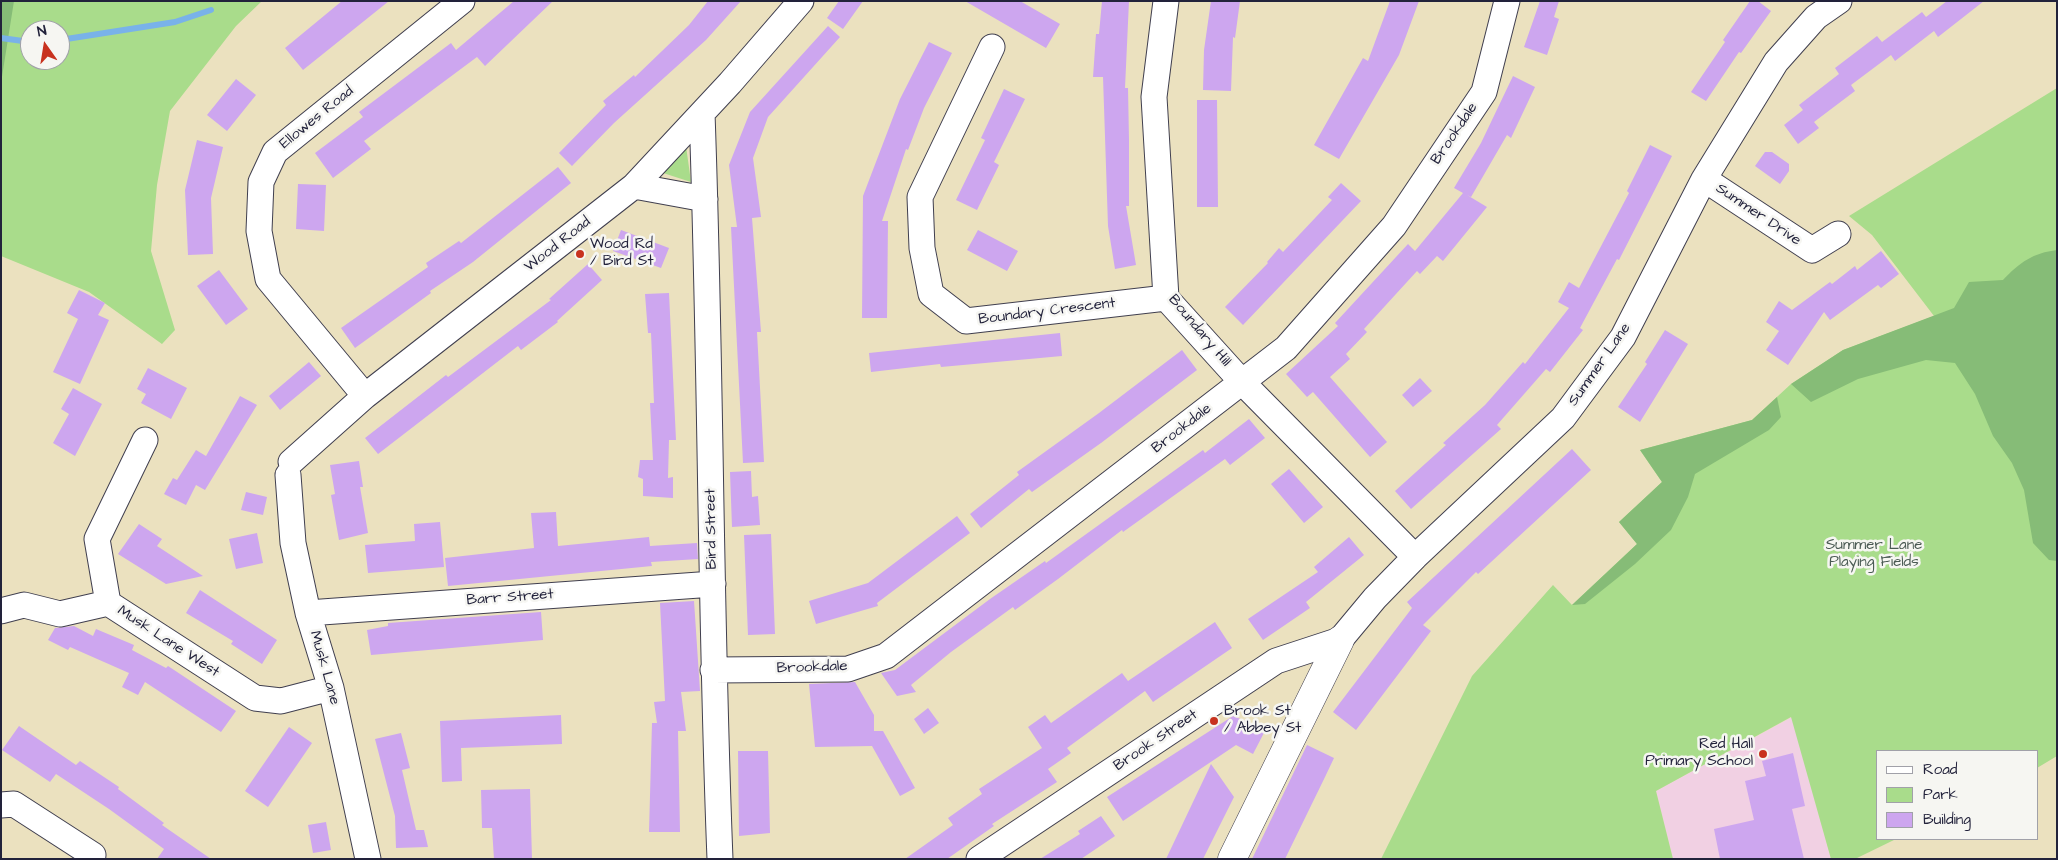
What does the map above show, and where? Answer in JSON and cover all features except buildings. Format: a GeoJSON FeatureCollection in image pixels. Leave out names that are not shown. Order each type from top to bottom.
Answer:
{"type":"FeatureCollection","features":[{"type":"Feature","properties":{"kind":"street","name":"Ellowes Road"},"geometry":{"type":"LineString","coordinates":[[365,396],[268,279],[259,231],[261,182],[275,152],[462,1]]}},
{"type":"Feature","properties":{"kind":"street","name":"Wood Road"},"geometry":{"type":"LineString","coordinates":[[290,469],[365,396],[634,186],[702,113],[801,1]]}},
{"type":"Feature","properties":{"kind":"street","name":"Boundary Hill"},"geometry":{"type":"LineString","coordinates":[[1166,1],[1154,97],[1166,298],[1242,382],[1415,557]]}},
{"type":"Feature","properties":{"kind":"street","name":"Brookdale"},"geometry":{"type":"LineString","coordinates":[[712,670],[848,669],[886,656],[1286,348],[1394,226],[1484,92],[1507,1]]}},
{"type":"Feature","properties":{"kind":"street","name":"Summer Lane"},"geometry":{"type":"LineString","coordinates":[[1340,640],[1375,598],[1415,557],[1563,418],[1623,337],[1704,179],[1776,62],[1816,17],[1839,1]]}},
{"type":"Feature","properties":{"kind":"street","name":"Boundary Crescent"},"geometry":{"type":"LineString","coordinates":[[992,47],[920,197],[922,248],[931,294],[966,321],[1166,298]]}},
{"type":"Feature","properties":{"kind":"street","name":"Bird Street"},"geometry":{"type":"LineString","coordinates":[[702,113],[713,584],[712,670],[720,859]]}},
{"type":"Feature","properties":{"kind":"street","name":"Summer Drive"},"geometry":{"type":"LineString","coordinates":[[1704,179],[1812,250],[1838,234]]}},
{"type":"Feature","properties":{"kind":"street"},"geometry":{"type":"LineString","coordinates":[[634,186],[705,199]]}},
{"type":"Feature","properties":{"kind":"street"},"geometry":{"type":"LineString","coordinates":[[108,603],[97,539],[145,440]]}},
{"type":"Feature","properties":{"kind":"street","name":"Musk Lane"},"geometry":{"type":"LineString","coordinates":[[290,469],[293,543],[308,613],[331,688],[368,859]]}},
{"type":"Feature","properties":{"kind":"street","name":"Barr Street"},"geometry":{"type":"LineString","coordinates":[[308,613],[713,584]]}},
{"type":"Feature","properties":{"kind":"street","name":"Musk Lane West"},"geometry":{"type":"LineString","coordinates":[[1,611],[24,605],[60,614],[108,603],[255,698],[281,700],[331,688]]}},
{"type":"Feature","properties":{"kind":"street"},"geometry":{"type":"LineString","coordinates":[[1232,859],[1340,640]]}},
{"type":"Feature","properties":{"kind":"street","name":"Brook Street"},"geometry":{"type":"LineString","coordinates":[[979,859],[1276,661],[1340,640]]}},
{"type":"Feature","properties":{"kind":"street"},"geometry":{"type":"LineString","coordinates":[[1,804],[14,804],[94,858]]}},
{"type":"Feature","properties":{"kind":"shaded area","name":"Red Hall Primary School"},"geometry":{"type":"Polygon","coordinates":[[[1792,717],[1831,859],[1673,859],[1656,791],[1792,717]]]}},
{"type":"Feature","properties":{"kind":"green space"},"geometry":{"type":"Polygon","coordinates":[[[1,1],[262,1],[236,26],[170,111],[157,185],[151,251],[175,330],[162,344],[89,292],[1,256],[1,1]]]}},
{"type":"Feature","properties":{"kind":"green space"},"geometry":{"type":"Polygon","coordinates":[[[1,1],[14,1],[1,83],[1,1]]]}},
{"type":"Feature","properties":{"kind":"green space","name":"Summer Lane Playing Fields"},"geometry":{"type":"Polygon","coordinates":[[[2057,88],[2057,756],[2038,767],[2038,750],[1876,750],[1876,840],[1894,840],[1855,859],[1831,859],[1791,717],[1656,791],[1673,859],[1381,859],[1472,676],[1553,585],[1572,605],[1637,544],[1619,522],[1662,482],[1640,450],[1752,420],[1791,384],[1843,350],[1934,316],[1872,235],[1849,216],[2057,88]]]}},
{"type":"Feature","properties":{"kind":"green space"},"geometry":{"type":"Polygon","coordinates":[[[686,146],[691,182],[660,172],[686,146]]]}},
{"type":"Feature","properties":{"kind":"green space"},"geometry":{"type":"Polygon","coordinates":[[[2057,250],[2057,561],[2049,560],[2033,543],[2024,490],[2012,463],[1993,436],[1975,394],[1955,363],[1926,360],[1858,379],[1811,402],[1791,384],[1843,350],[1954,308],[1969,282],[2003,280],[2027,259],[2041,253],[2057,250]]]}},
{"type":"Feature","properties":{"kind":"green space"},"geometry":{"type":"Polygon","coordinates":[[[1777,397],[1781,417],[1769,430],[1695,474],[1688,497],[1671,530],[1635,564],[1585,604],[1572,605],[1637,544],[1619,522],[1662,482],[1640,450],[1752,420],[1777,397]]]}},
{"type":"Feature","properties":{"kind":"waterway"},"geometry":{"type":"LineString","coordinates":[[70,38],[175,22],[211,10]]}},
{"type":"Feature","properties":{"kind":"waterway"},"geometry":{"type":"LineString","coordinates":[[1,38],[20,41]]}},
{"type":"Feature","properties":{"kind":"place","name":"Wood Rd / Bird St"},"geometry":{"type":"Point","coordinates":[580,254]}},
{"type":"Feature","properties":{"kind":"place","name":"Brook St / Abbey St"},"geometry":{"type":"Point","coordinates":[1214,721]}},
{"type":"Feature","properties":{"kind":"place","name":"Red Hall Primary School"},"geometry":{"type":"Point","coordinates":[1763,754]}}]}
